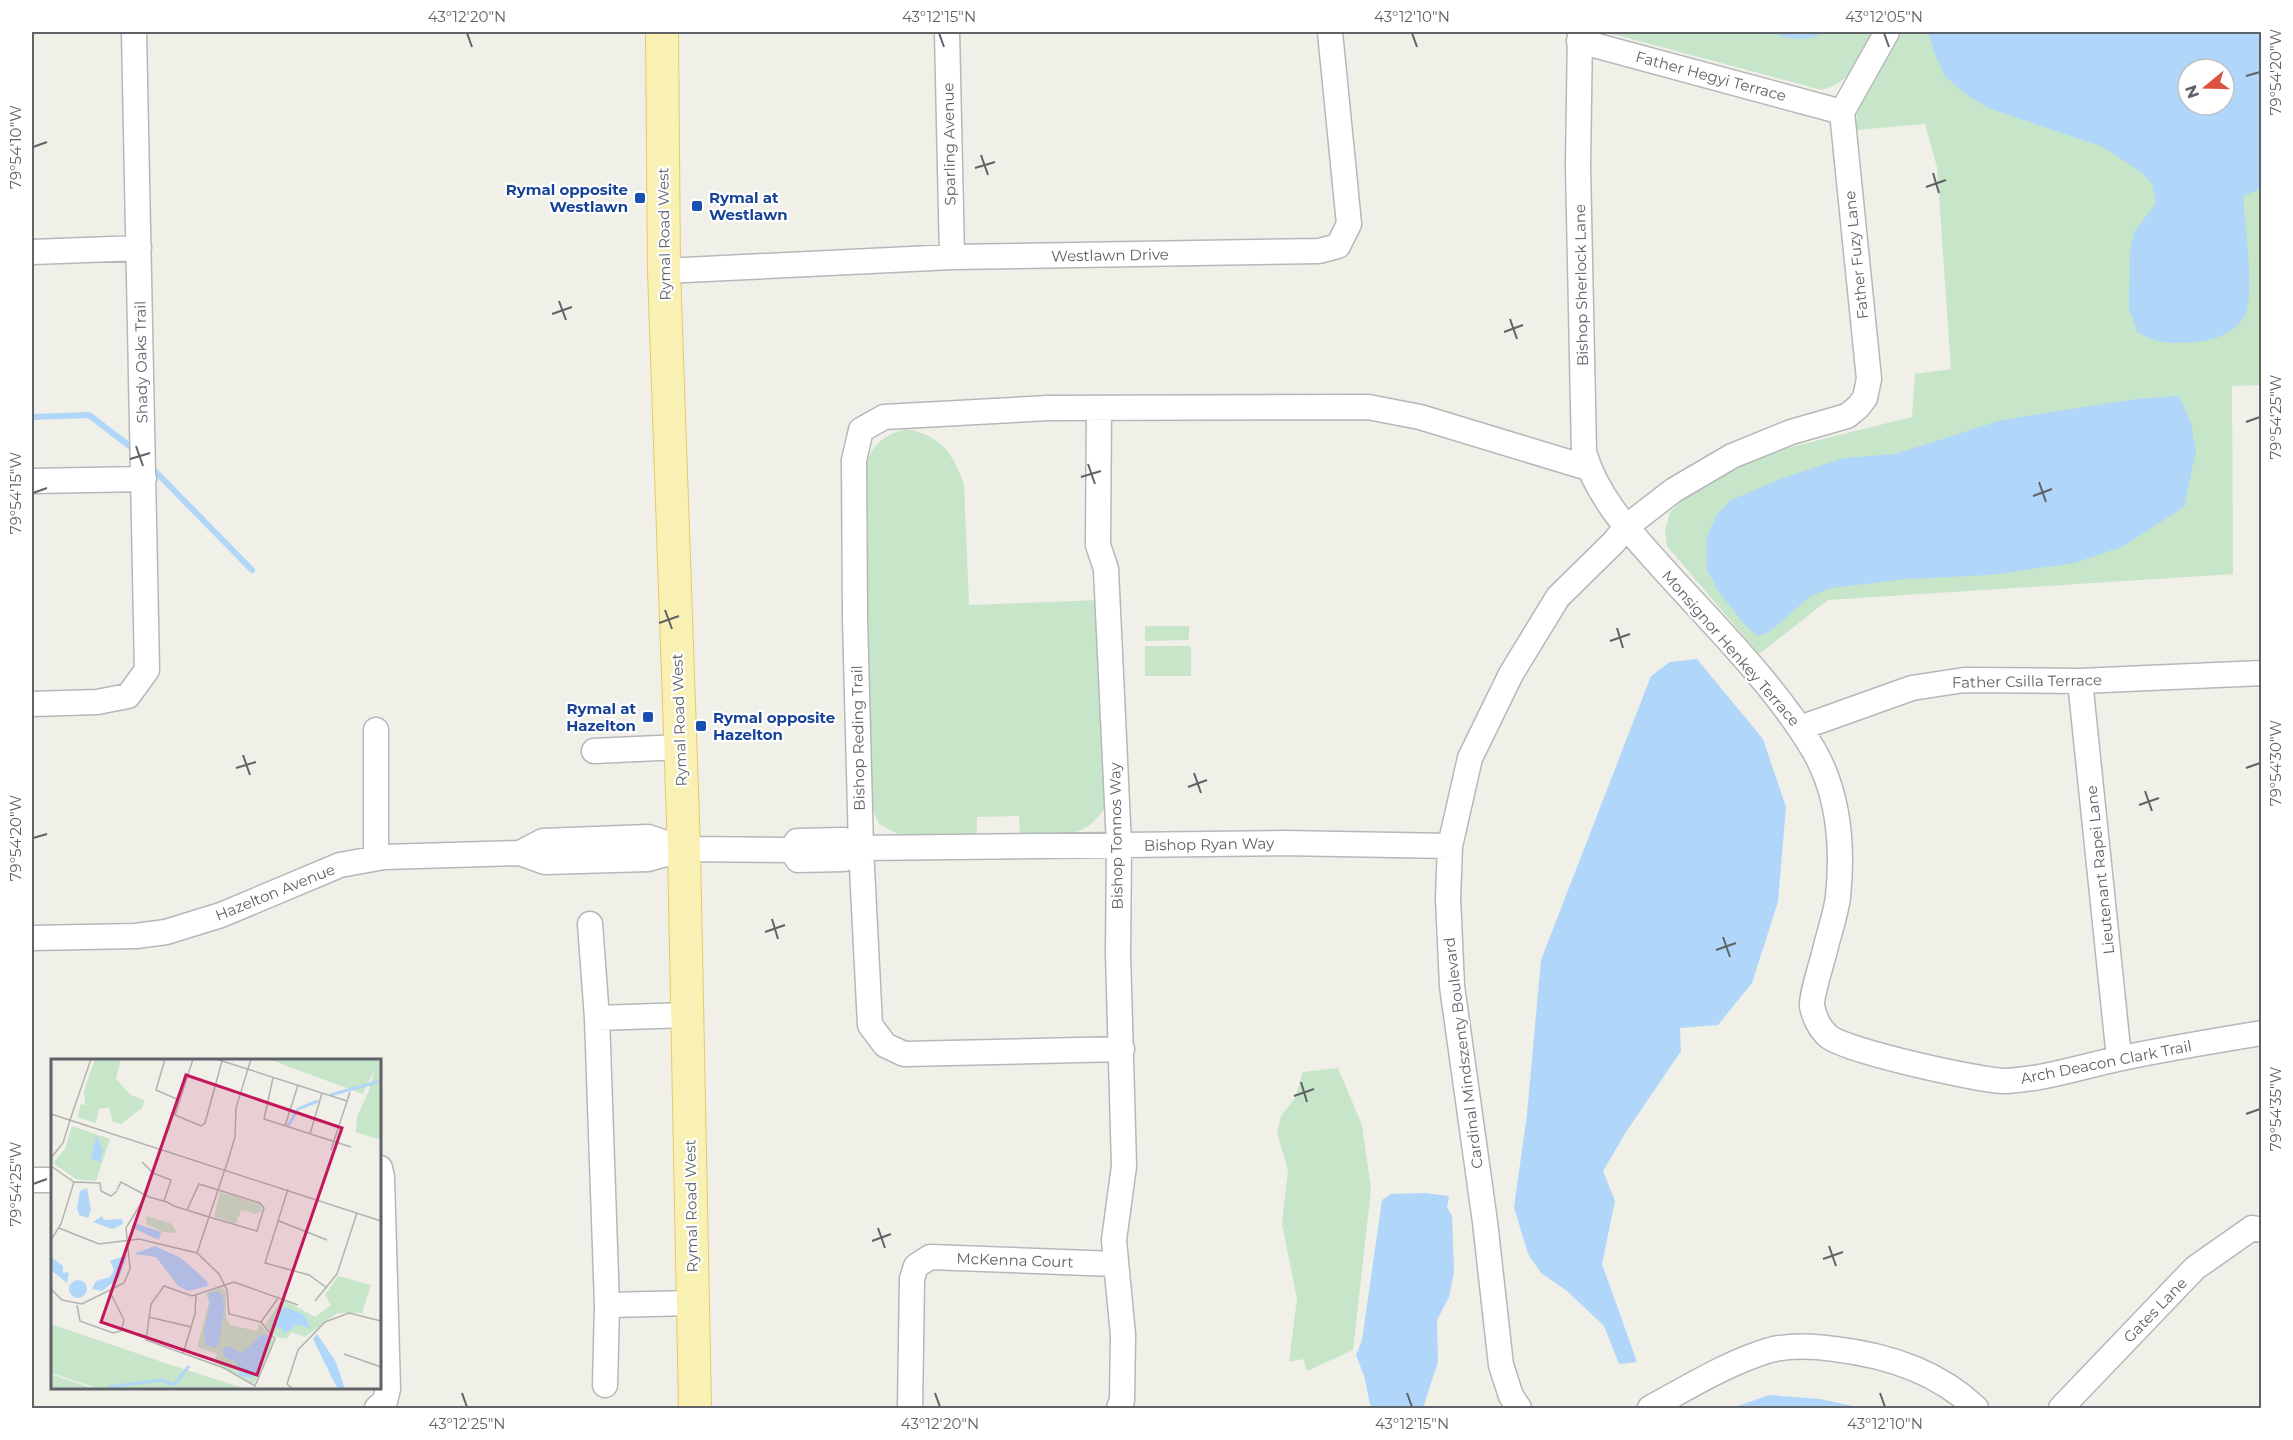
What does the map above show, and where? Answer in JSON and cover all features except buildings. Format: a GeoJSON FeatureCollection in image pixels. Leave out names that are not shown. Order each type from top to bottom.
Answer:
{"type":"FeatureCollection","features":[{"type":"Feature","properties":{"kind":"main road","name":"Rymal Road West"},"geometry":{"type":"LineString","coordinates":[[662,32],[664,272],[684,849],[695,1408]]}},
{"type":"Feature","properties":{"kind":"street","name":"Shady Oaks Trail"},"geometry":{"type":"LineString","coordinates":[[32,704],[97,702],[128,696],[147,670],[134,32]]}},
{"type":"Feature","properties":{"kind":"street","name":"Sparling Avenue"},"geometry":{"type":"LineString","coordinates":[[947,32],[952,257]]}},
{"type":"Feature","properties":{"kind":"street","name":"Westlawn Drive"},"geometry":{"type":"LineString","coordinates":[[664,272],[952,257],[1319,251],[1338,246],[1349,224],[1330,32]]}},
{"type":"Feature","properties":{"kind":"street"},"geometry":{"type":"LineString","coordinates":[[1842,111],[1887,32]]}},
{"type":"Feature","properties":{"kind":"street","name":"Father Hegyi Terrace"},"geometry":{"type":"LineString","coordinates":[[1580,36],[1842,111]]}},
{"type":"Feature","properties":{"kind":"street","name":"Bishop Sherlock Lane"},"geometry":{"type":"LineString","coordinates":[[1580,36],[1578,166],[1584,452],[1588,468],[1606,502],[1626,527]]}},
{"type":"Feature","properties":{"kind":"street","name":"Father Fuzy Lane"},"geometry":{"type":"LineString","coordinates":[[1842,111],[1869,379],[1865,398]]}},
{"type":"Feature","properties":{"kind":"street"},"geometry":{"type":"LineString","coordinates":[[32,252],[139,248]]}},
{"type":"Feature","properties":{"kind":"street","name":"Cardinal Mindszenty Boulevard"},"geometry":{"type":"LineString","coordinates":[[1519,1408],[1511,1396],[1501,1365],[1485,1222],[1452,986],[1448,898],[1450,846],[1470,758],[1510,674],[1558,597],[1614,542],[1626,527],[1674,490],[1732,456],[1791,432],[1846,416],[1865,398]]}},
{"type":"Feature","properties":{"kind":"street","name":"Bishop Reding Trail"},"geometry":{"type":"LineString","coordinates":[[1122,1049],[904,1054],[885,1045],[870,1025],[861,848],[855,618],[854,460],[861,430],[884,417],[1048,408],[1368,407],[1420,417],[1588,468]]}},
{"type":"Feature","properties":{"kind":"street","name":"Bishop Tonnos Way"},"geometry":{"type":"LineString","coordinates":[[1099,408],[1098,545],[1106,569],[1119,845],[1118,953],[1124,1166],[1114,1240],[1115,1264]]}},
{"type":"Feature","properties":{"kind":"street"},"geometry":{"type":"LineString","coordinates":[[32,481],[144,479]]}},
{"type":"Feature","properties":{"kind":"street","name":"Monsignor Henkey Terrace"},"geometry":{"type":"LineString","coordinates":[[1626,527],[1739,653],[1800,728],[1820,761],[1836,810],[1839,837],[1838,898],[1812,1004],[1818,1024]]}},
{"type":"Feature","properties":{"kind":"street","name":"Father Csilla Terrace"},"geometry":{"type":"LineString","coordinates":[[1800,728],[1912,688],[1964,680],[2080,681],[2262,673]]}},
{"type":"Feature","properties":{"kind":"street","name":"Lieutenant Rapei Lane"},"geometry":{"type":"LineString","coordinates":[[2080,681],[2119,1058]]}},
{"type":"Feature","properties":{"kind":"street"},"geometry":{"type":"LineString","coordinates":[[376,730],[376,858]]}},
{"type":"Feature","properties":{"kind":"street"},"geometry":{"type":"LineString","coordinates":[[594,751],[680,747]]}},
{"type":"Feature","properties":{"kind":"street","name":"Hazelton Avenue"},"geometry":{"type":"LineString","coordinates":[[32,938],[136,936],[166,932],[221,915],[340,865],[376,858],[520,853],[543,842],[648,837],[684,849]]}},
{"type":"Feature","properties":{"kind":"street","name":"Bishop Ryan Way"},"geometry":{"type":"LineString","coordinates":[[684,849],[791,850],[797,841],[844,840],[861,848],[1283,843],[1450,846]]}},
{"type":"Feature","properties":{"kind":"street"},"geometry":{"type":"LineString","coordinates":[[590,924],[597,1018],[607,1305],[605,1385]]}},
{"type":"Feature","properties":{"kind":"street"},"geometry":{"type":"LineString","coordinates":[[597,1018],[687,1015]]}},
{"type":"Feature","properties":{"kind":"street","name":"Arch Deacon Clark Trail"},"geometry":{"type":"LineString","coordinates":[[1818,1024],[1829,1038],[1854,1048],[1976,1078],[2005,1081],[2262,1033]]}},
{"type":"Feature","properties":{"kind":"street"},"geometry":{"type":"LineString","coordinates":[[377,1408],[385,1401],[388,1389],[381,1173]]}},
{"type":"Feature","properties":{"kind":"street"},"geometry":{"type":"LineString","coordinates":[[32,1180],[51,1180]]}},
{"type":"Feature","properties":{"kind":"street","name":"Gates Lane"},"geometry":{"type":"LineString","coordinates":[[2061,1408],[2195,1268],[2252,1228],[2262,1230]]}},
{"type":"Feature","properties":{"kind":"street","name":"McKenna Court"},"geometry":{"type":"LineString","coordinates":[[910,1408],[912,1279],[916,1266],[930,1257],[1115,1264]]}},
{"type":"Feature","properties":{"kind":"street"},"geometry":{"type":"LineString","coordinates":[[1115,1264],[1123,1335],[1122,1400],[1119,1408]]}},
{"type":"Feature","properties":{"kind":"street"},"geometry":{"type":"LineString","coordinates":[[607,1305],[693,1303]]}},
{"type":"Feature","properties":{"kind":"street"},"geometry":{"type":"LineString","coordinates":[[1650,1408],[1735,1362],[1773,1349],[1811,1346],[1866,1353],[1910,1366],[1942,1382],[1976,1408]]}},
{"type":"Feature","properties":{"kind":"green space"},"geometry":{"type":"Polygon","coordinates":[[[1605,32],[1876,32],[1861,60],[1850,74],[1822,90],[1605,32]]]}},
{"type":"Feature","properties":{"kind":"green space"},"geometry":{"type":"Polygon","coordinates":[[[1898,32],[2261,32],[2261,385],[2232,386],[2233,574],[1828,600],[1759,654],[1667,546],[1665,530],[1670,512],[1695,490],[1767,453],[1912,417],[1915,374],[1951,369],[1937,167],[1925,124],[1856,130],[1857,110],[1898,32]]]}},
{"type":"Feature","properties":{"kind":"green space"},"geometry":{"type":"Polygon","coordinates":[[[907,429],[929,436],[944,447],[955,463],[964,484],[969,605],[1101,600],[1106,807],[1088,826],[1078,831],[1058,835],[1020,834],[1019,816],[977,817],[977,834],[900,835],[879,824],[872,807],[865,464],[881,440],[907,429]]]}},
{"type":"Feature","properties":{"kind":"green space"},"geometry":{"type":"Polygon","coordinates":[[[1145,626],[1189,626],[1189,640],[1145,641],[1145,626]]]}},
{"type":"Feature","properties":{"kind":"green space"},"geometry":{"type":"Polygon","coordinates":[[[1145,646],[1191,646],[1191,676],[1145,676],[1145,646]]]}},
{"type":"Feature","properties":{"kind":"green space"},"geometry":{"type":"Polygon","coordinates":[[[1338,1068],[1362,1125],[1371,1189],[1353,1350],[1307,1371],[1303,1359],[1289,1362],[1297,1299],[1282,1224],[1288,1170],[1277,1133],[1281,1116],[1295,1098],[1303,1072],[1338,1068]]]}},
{"type":"Feature","properties":{"kind":"water"},"geometry":{"type":"Polygon","coordinates":[[[1768,32],[1825,32],[1811,38],[1797,39],[1768,32]]]}},
{"type":"Feature","properties":{"kind":"water"},"geometry":{"type":"Polygon","coordinates":[[[1928,32],[2261,32],[2261,188],[2243,197],[2249,290],[2243,319],[2225,334],[2196,342],[2159,341],[2137,332],[2129,308],[2130,251],[2134,232],[2156,203],[2152,184],[2142,173],[2103,147],[1988,108],[1964,93],[1945,76],[1928,32]]]}},
{"type":"Feature","properties":{"kind":"water"},"geometry":{"type":"Polygon","coordinates":[[[2179,396],[2191,423],[2196,451],[2184,507],[2122,547],[2074,563],[1990,575],[1907,579],[1831,588],[1811,596],[1769,632],[1758,636],[1744,624],[1719,592],[1707,570],[1706,540],[1717,514],[1731,500],[1783,478],[1844,458],[1895,454],[2002,420],[2136,399],[2179,396]]]}},
{"type":"Feature","properties":{"kind":"water"},"geometry":{"type":"Polygon","coordinates":[[[1697,659],[1763,739],[1786,807],[1778,902],[1752,983],[1718,1025],[1680,1028],[1681,1051],[1626,1132],[1603,1171],[1615,1201],[1602,1264],[1637,1362],[1619,1364],[1604,1326],[1567,1291],[1541,1273],[1528,1254],[1514,1207],[1527,1114],[1541,960],[1651,676],[1670,662],[1697,659]]]}},
{"type":"Feature","properties":{"kind":"water"},"geometry":{"type":"Polygon","coordinates":[[[1424,1193],[1449,1196],[1447,1207],[1452,1216],[1454,1272],[1449,1297],[1437,1320],[1438,1362],[1423,1408],[1371,1408],[1364,1376],[1356,1355],[1362,1340],[1382,1200],[1391,1194],[1424,1193]]]}},
{"type":"Feature","properties":{"kind":"water"},"geometry":{"type":"Polygon","coordinates":[[[1769,1395],[1820,1399],[1862,1408],[1732,1408],[1769,1395]]]}},
{"type":"Feature","properties":{"kind":"waterway"},"geometry":{"type":"LineString","coordinates":[[32,417],[89,415],[136,451]]}},
{"type":"Feature","properties":{"kind":"waterway"},"geometry":{"type":"LineString","coordinates":[[149,465],[252,570]]}},
{"type":"Feature","properties":{"kind":"place","name":"Rymal opposite Westlawn"},"geometry":{"type":"Point","coordinates":[640,198]}},
{"type":"Feature","properties":{"kind":"place","name":"Rymal at Westlawn"},"geometry":{"type":"Point","coordinates":[697,206]}},
{"type":"Feature","properties":{"kind":"place","name":"Rymal at Hazelton"},"geometry":{"type":"Point","coordinates":[648,717]}},
{"type":"Feature","properties":{"kind":"place","name":"Rymal opposite Hazelton"},"geometry":{"type":"Point","coordinates":[701,726]}}]}
